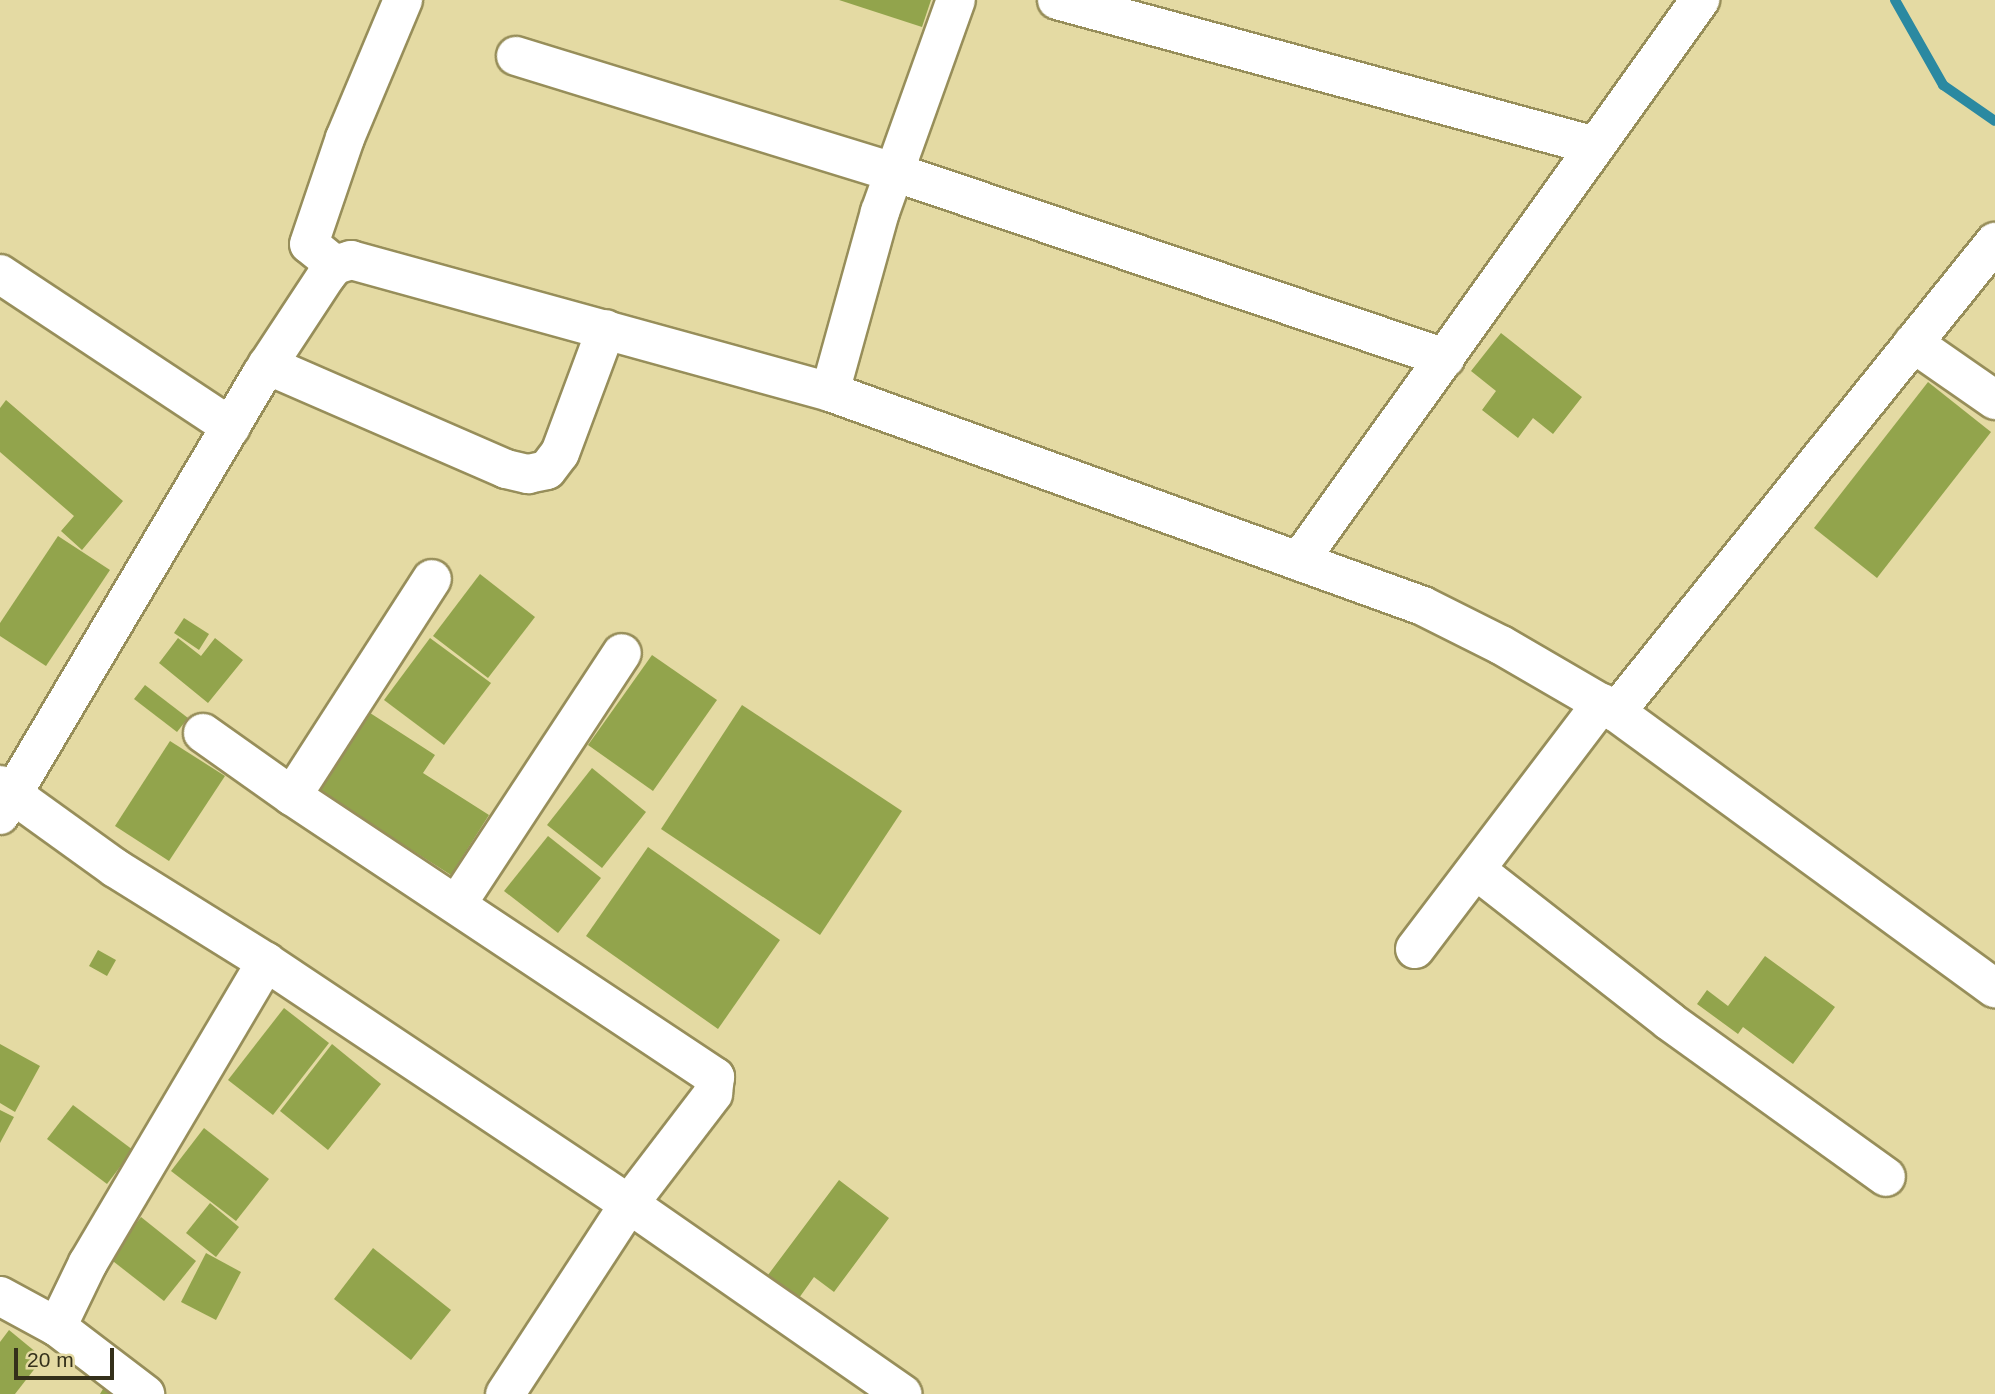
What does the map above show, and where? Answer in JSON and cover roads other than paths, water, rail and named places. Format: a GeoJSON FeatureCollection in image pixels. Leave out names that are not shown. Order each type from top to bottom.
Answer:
{"type":"FeatureCollection","features":[{"type":"Feature","properties":{"kind":"street"},"geometry":{"type":"LineString","coordinates":[[335,265],[309,244],[345,138],[402,0]]}},
{"type":"Feature","properties":{"kind":"street"},"geometry":{"type":"LineString","coordinates":[[830,392],[894,172],[956,0]]}},
{"type":"Feature","properties":{"kind":"street"},"geometry":{"type":"LineString","coordinates":[[1057,0],[1595,146]]}},
{"type":"Feature","properties":{"kind":"street"},"geometry":{"type":"LineString","coordinates":[[1299,561],[1700,0]]}},
{"type":"Feature","properties":{"kind":"street"},"geometry":{"type":"LineString","coordinates":[[516,56],[894,172],[1445,358]]}},
{"type":"Feature","properties":{"kind":"street"},"geometry":{"type":"LineString","coordinates":[[1415,949],[1475,870],[1995,242]]}},
{"type":"Feature","properties":{"kind":"street"},"geometry":{"type":"LineString","coordinates":[[902,1394],[629,1204],[266,962],[4,798],[267,365],[335,265],[351,260],[830,392],[1423,606],[1501,645],[1609,707],[1995,988]]}},
{"type":"Feature","properties":{"kind":"street"},"geometry":{"type":"LineString","coordinates":[[0,274],[230,427]]}},
{"type":"Feature","properties":{"kind":"street"},"geometry":{"type":"LineString","coordinates":[[267,365],[506,469],[528,474],[547,470],[560,453],[606,329]]}},
{"type":"Feature","properties":{"kind":"street"},"geometry":{"type":"LineString","coordinates":[[1913,343],[1995,401]]}},
{"type":"Feature","properties":{"kind":"street"},"geometry":{"type":"LineString","coordinates":[[292,796],[432,579]]}},
{"type":"Feature","properties":{"kind":"street"},"geometry":{"type":"LineString","coordinates":[[457,904],[622,653]]}},
{"type":"Feature","properties":{"kind":"street"},"geometry":{"type":"LineString","coordinates":[[203,733],[292,796],[715,1077],[713,1094],[629,1204],[505,1394]]}},
{"type":"Feature","properties":{"kind":"street"},"geometry":{"type":"LineString","coordinates":[[1475,870],[1669,1021],[1886,1177]]}},
{"type":"Feature","properties":{"kind":"street"},"geometry":{"type":"LineString","coordinates":[[57,1327],[88,1263],[266,962]]}},
{"type":"Feature","properties":{"kind":"street"},"geometry":{"type":"LineString","coordinates":[[0,1296],[57,1327],[145,1394]]}},
{"type":"Feature","properties":{"kind":"waterway"},"geometry":{"type":"LineString","coordinates":[[1895,0],[1943,85],[1995,121]]}}]}
